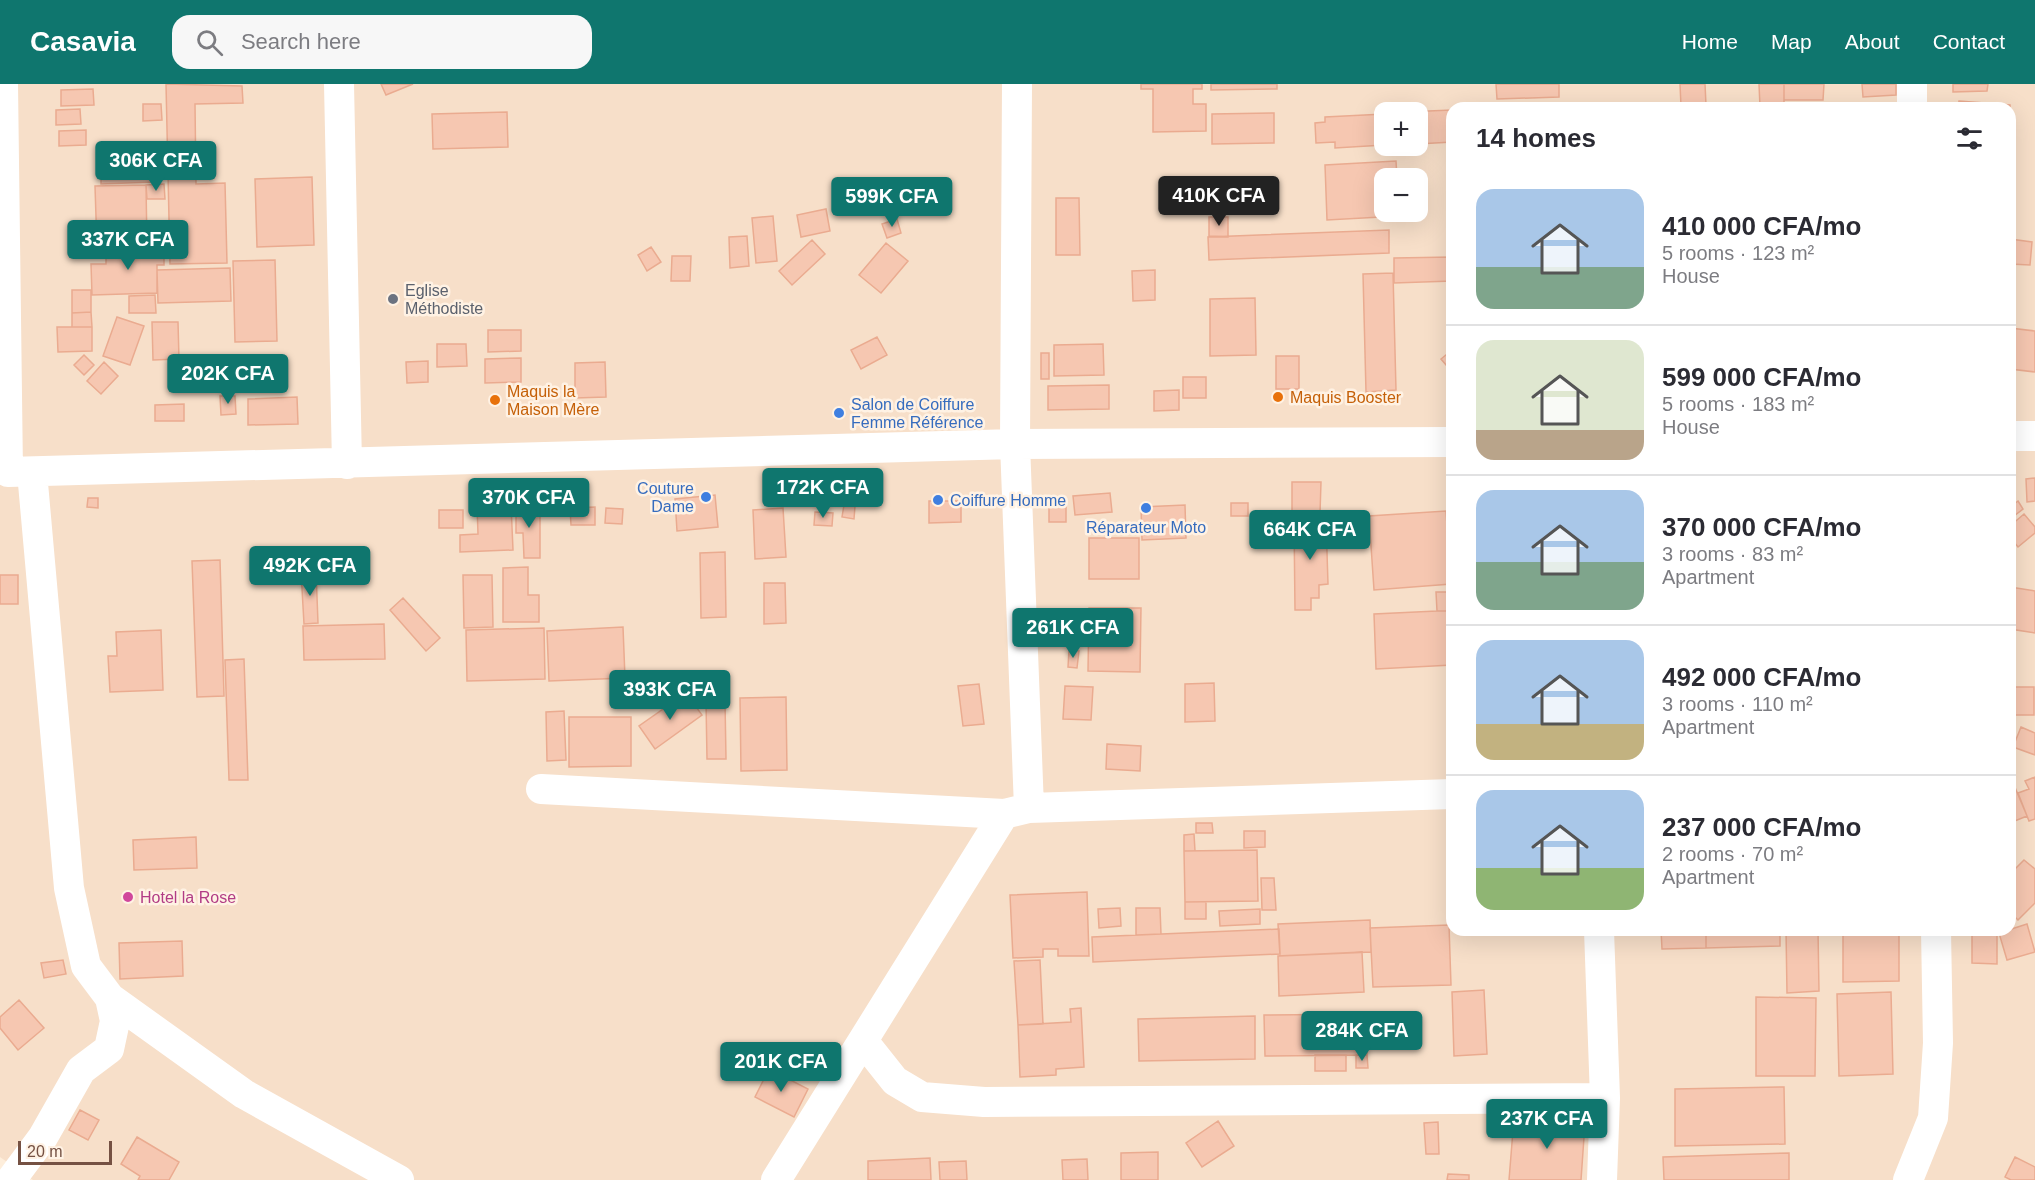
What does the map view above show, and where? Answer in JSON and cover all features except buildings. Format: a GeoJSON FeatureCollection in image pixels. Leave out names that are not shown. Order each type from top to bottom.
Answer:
{"type":"FeatureCollection","features":[{"type":"Feature","properties":{"kind":"street"},"geometry":{"type":"LineString","coordinates":[[3,84],[13,472],[69,888],[86,966],[110,998],[244,1094],[399,1180]]}},
{"type":"Feature","properties":{"kind":"street"},"geometry":{"type":"LineString","coordinates":[[339,84],[347,464]]}},
{"type":"Feature","properties":{"kind":"street"},"geometry":{"type":"LineString","coordinates":[[776,1180],[1017,811],[1015,444],[1017,84]]}},
{"type":"Feature","properties":{"kind":"street"},"geometry":{"type":"LineString","coordinates":[[1912,84],[1912,102]]}},
{"type":"Feature","properties":{"kind":"street"},"geometry":{"type":"LineString","coordinates":[[2016,436],[2035,436]]}},
{"type":"Feature","properties":{"kind":"street"},"geometry":{"type":"LineString","coordinates":[[13,472],[1015,444],[1446,442]]}},
{"type":"Feature","properties":{"kind":"street"},"geometry":{"type":"LineString","coordinates":[[542,789],[1017,811],[1446,794]]}},
{"type":"Feature","properties":{"kind":"street"},"geometry":{"type":"LineString","coordinates":[[1599,936],[1605,1098],[1602,1180]]}},
{"type":"Feature","properties":{"kind":"street"},"geometry":{"type":"LineString","coordinates":[[1908,1180],[1933,1118],[1938,1043],[1936,936]]}},
{"type":"Feature","properties":{"kind":"street"},"geometry":{"type":"LineString","coordinates":[[13,1179],[43,1137],[81,1070],[109,1049],[115,1021],[110,998]]}},
{"type":"Feature","properties":{"kind":"street"},"geometry":{"type":"LineString","coordinates":[[864,1042],[895,1081],[922,1097],[984,1102],[1605,1098]]}},
{"type":"Feature","properties":{"kind":"shaded area"},"geometry":{"type":"Polygon","coordinates":[[[0,84],[2035,84],[2035,1180],[33,1180],[0,1157],[0,84]]]}},
{"type":"Feature","properties":{"kind":"place","name":"Eglise Méthodiste"},"geometry":{"type":"Point","coordinates":[393,299]}},
{"type":"Feature","properties":{"kind":"place","name":"Maquis Booster"},"geometry":{"type":"Point","coordinates":[1278,397]}},
{"type":"Feature","properties":{"kind":"place","name":"Maquis la Maison Mère"},"geometry":{"type":"Point","coordinates":[495,400]}},
{"type":"Feature","properties":{"kind":"place","name":"Salon de Coiffure Femme Référence"},"geometry":{"type":"Point","coordinates":[839,413]}},
{"type":"Feature","properties":{"kind":"place","name":"Couture Dame"},"geometry":{"type":"Point","coordinates":[706,497]}},
{"type":"Feature","properties":{"kind":"place","name":"Coiffure Homme"},"geometry":{"type":"Point","coordinates":[938,500]}},
{"type":"Feature","properties":{"kind":"place","name":"Réparateur Moto"},"geometry":{"type":"Point","coordinates":[1146,508]}},
{"type":"Feature","properties":{"kind":"place","name":"Hotel la Rose"},"geometry":{"type":"Point","coordinates":[128,897]}}]}
